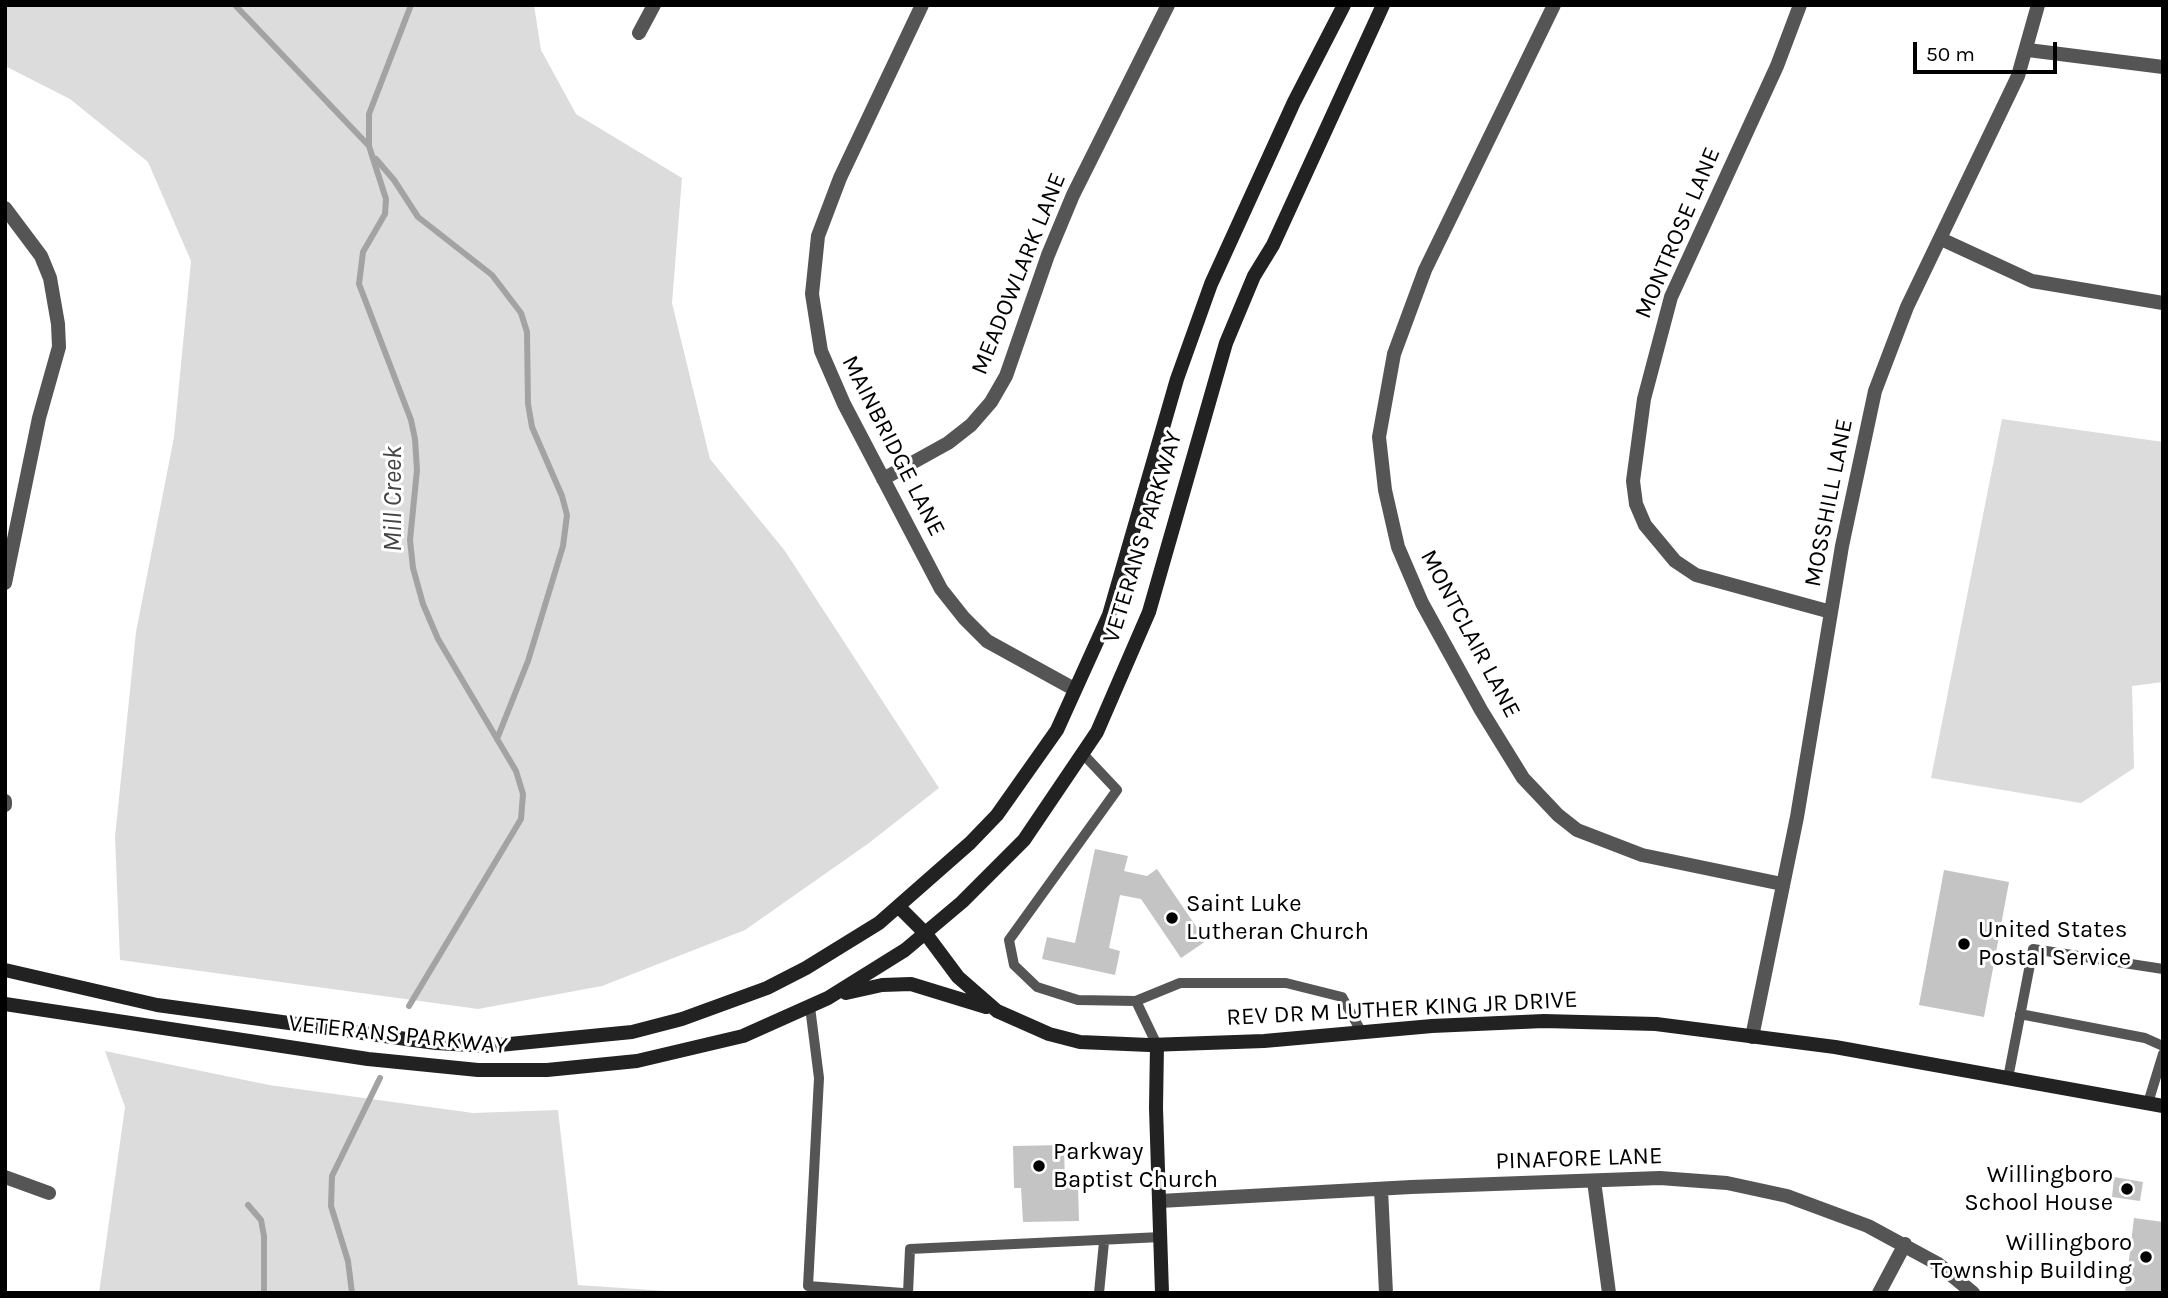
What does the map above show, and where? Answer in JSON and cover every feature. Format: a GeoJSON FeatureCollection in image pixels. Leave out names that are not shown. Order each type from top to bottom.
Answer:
{"type":"FeatureCollection","features":[{"type":"Feature","properties":{"kind":"main road","name":"VETERANS PARKWAY"},"geometry":{"type":"LineString","coordinates":[[5,970],[156,1005],[436,1043],[489,1046],[632,1032],[682,1019],[767,988],[806,968],[899,907],[971,843],[997,815],[1057,730],[1114,602],[1177,379],[1211,284],[1299,91],[1344,5]]}},
{"type":"Feature","properties":{"kind":"main road","name":"VETERANS PARKWAY"},"geometry":{"type":"LineString","coordinates":[[5,1004],[346,1056],[478,1070],[547,1070],[636,1061],[743,1036],[828,998],[926,934],[1018,847],[1084,755],[1111,704],[1149,612],[1170,545],[1195,442],[1235,321],[1383,5]]}},
{"type":"Feature","properties":{"kind":"main road","name":"REV DR M LUTHER KING JR DRIVE"},"geometry":{"type":"LineString","coordinates":[[899,907],[926,934],[958,978],[997,1011],[1049,1034],[1080,1042],[1157,1045],[1306,1039],[1432,1026],[1544,1021],[1656,1024],[2008,1078],[2156,1105]]}},
{"type":"Feature","properties":{"kind":"main road"},"geometry":{"type":"LineString","coordinates":[[828,998],[881,985],[911,984],[997,1011]]}},
{"type":"Feature","properties":{"kind":"main road"},"geometry":{"type":"LineString","coordinates":[[1157,1045],[1162,1293]]}},
{"type":"Feature","properties":{"kind":"street"},"geometry":{"type":"LineString","coordinates":[[639,33],[654,5]]}},
{"type":"Feature","properties":{"kind":"street","name":"MAINBRIDGE LANE"},"geometry":{"type":"LineString","coordinates":[[922,5],[827,207],[813,265],[812,294],[821,351],[844,404],[941,589],[987,641],[1074,689]]}},
{"type":"Feature","properties":{"kind":"street","name":"MEADOWLARK LANE"},"geometry":{"type":"LineString","coordinates":[[883,479],[948,443],[971,425],[991,402],[1006,376],[1048,255],[1073,195],[1168,5]]}},
{"type":"Feature","properties":{"kind":"street","name":"MONTCLAIR LANE"},"geometry":{"type":"LineString","coordinates":[[1554,5],[1425,270],[1403,325],[1387,382],[1379,437],[1391,519],[1414,586],[1451,658],[1523,778],[1549,807],[1577,830],[1642,855],[1782,884]]}},
{"type":"Feature","properties":{"kind":"street","name":"MONTROSE LANE"},"geometry":{"type":"LineString","coordinates":[[1800,5],[1777,66],[1724,174],[1671,297],[1644,399],[1633,481],[1636,504],[1645,525],[1675,561],[1696,575],[1831,612]]}},
{"type":"Feature","properties":{"kind":"street","name":"MOSSHILL LANE"},"geometry":{"type":"LineString","coordinates":[[1752,1037],[1797,817],[1831,612],[1875,391],[1895,333],[2028,50],[2038,5]]}},
{"type":"Feature","properties":{"kind":"street"},"geometry":{"type":"LineString","coordinates":[[2028,50],[2163,67]]}},
{"type":"Feature","properties":{"kind":"street"},"geometry":{"type":"LineString","coordinates":[[5,208],[41,256],[50,278],[59,347],[39,418],[5,583]]}},
{"type":"Feature","properties":{"kind":"street"},"geometry":{"type":"LineString","coordinates":[[1941,239],[2032,281],[2163,303]]}},
{"type":"Feature","properties":{"kind":"street"},"geometry":{"type":"LineString","coordinates":[[5,1177],[49,1194]]}},
{"type":"Feature","properties":{"kind":"street","name":"PINAFORE LANE"},"geometry":{"type":"LineString","coordinates":[[1160,1201],[1381,1189],[1694,1179],[1757,1188],[1825,1208],[1905,1244],[1938,1264],[1973,1293]]}},
{"type":"Feature","properties":{"kind":"street"},"geometry":{"type":"LineString","coordinates":[[1594,1181],[1609,1293]]}},
{"type":"Feature","properties":{"kind":"street"},"geometry":{"type":"LineString","coordinates":[[1381,1189],[1386,1293]]}},
{"type":"Feature","properties":{"kind":"street"},"geometry":{"type":"LineString","coordinates":[[1879,1293],[1905,1244]]}},
{"type":"Feature","properties":{"kind":"lane"},"geometry":{"type":"LineString","coordinates":[[1084,755],[1117,790],[1009,940],[1014,965],[1037,987],[1078,1000],[1136,1001],[1180,983],[1286,983],[1342,997],[1362,1033]]}},
{"type":"Feature","properties":{"kind":"lane"},"geometry":{"type":"LineString","coordinates":[[2008,1078],[2033,949],[2163,969]]}},
{"type":"Feature","properties":{"kind":"lane"},"geometry":{"type":"LineString","coordinates":[[1136,1001],[1157,1045]]}},
{"type":"Feature","properties":{"kind":"lane"},"geometry":{"type":"LineString","coordinates":[[810,1007],[819,1078],[808,1286],[905,1293],[909,1249],[1104,1242],[1161,1237]]}},
{"type":"Feature","properties":{"kind":"lane"},"geometry":{"type":"LineString","coordinates":[[2020,1014],[2145,1038],[2163,1046]]}},
{"type":"Feature","properties":{"kind":"lane"},"geometry":{"type":"LineString","coordinates":[[2156,1105],[2163,1054]]}},
{"type":"Feature","properties":{"kind":"lane"},"geometry":{"type":"LineString","coordinates":[[1099,1293],[1104,1242]]}},
{"type":"Feature","properties":{"kind":"shaded area"},"geometry":{"type":"Polygon","coordinates":[[[5,5],[534,5],[541,50],[576,114],[682,178],[672,303],[710,459],[785,551],[939,788],[869,843],[745,930],[602,986],[478,1009],[120,960],[115,837],[136,632],[174,437],[191,261],[148,162],[70,99],[5,66],[5,5]]]}},
{"type":"Feature","properties":{"kind":"shaded area"},"geometry":{"type":"Polygon","coordinates":[[[2002,419],[2163,442],[2163,682],[2132,686],[2134,768],[2081,803],[1931,778],[2002,419]]]}},
{"type":"Feature","properties":{"kind":"shaded area"},"geometry":{"type":"Polygon","coordinates":[[[105,1051],[269,1085],[473,1113],[558,1110],[578,1285],[696,1293],[99,1293],[125,1107],[105,1051]]]}},
{"type":"Feature","properties":{"kind":"building","name":"Saint Luke Lutheran Church"},"geometry":{"type":"Polygon","coordinates":[[[1095,849],[1128,856],[1124,871],[1147,876],[1157,869],[1206,941],[1181,958],[1141,899],[1120,895],[1109,948],[1120,951],[1115,975],[1042,959],[1047,937],[1075,943],[1095,849]]]}},
{"type":"Feature","properties":{"kind":"building","name":"United States Postal Service"},"geometry":{"type":"Polygon","coordinates":[[[1944,870],[2009,882],[1984,1017],[1919,1005],[1944,870]]]}},
{"type":"Feature","properties":{"kind":"building","name":"Parkway Baptist Church"},"geometry":{"type":"Polygon","coordinates":[[[1064,1145],[1065,1186],[1078,1185],[1079,1221],[1023,1222],[1021,1188],[1014,1188],[1013,1146],[1064,1145]]]}},
{"type":"Feature","properties":{"kind":"building","name":"Willingboro School House"},"geometry":{"type":"Polygon","coordinates":[[[2114,1177],[2143,1182],[2140,1201],[2112,1197],[2114,1177]]]}},
{"type":"Feature","properties":{"kind":"building","name":"Willingboro Township Building"},"geometry":{"type":"Polygon","coordinates":[[[2134,1218],[2163,1222],[2163,1293],[2125,1293],[2134,1218]]]}},
{"type":"Feature","properties":{"kind":"waterway","name":"Mill Creek"},"geometry":{"type":"LineString","coordinates":[[235,5],[369,146],[386,199],[385,214],[363,252],[359,284],[411,420],[415,439],[417,470],[410,540],[413,568],[423,604],[438,639],[516,771],[523,794],[521,819],[409,1006]]}},
{"type":"Feature","properties":{"kind":"waterway"},"geometry":{"type":"LineString","coordinates":[[369,146],[369,114],[411,5]]}},
{"type":"Feature","properties":{"kind":"waterway"},"geometry":{"type":"LineString","coordinates":[[376,159],[394,180],[418,217],[492,275],[521,313],[527,332],[528,404],[532,427],[562,496],[567,515],[563,546],[528,661],[497,739]]}},
{"type":"Feature","properties":{"kind":"waterway","name":"Mill Creek"},"geometry":{"type":"LineString","coordinates":[[352,1293],[348,1261],[331,1206],[332,1176],[380,1078]]}},
{"type":"Feature","properties":{"kind":"waterway"},"geometry":{"type":"LineString","coordinates":[[248,1205],[261,1220],[264,1236],[264,1293]]}},
{"type":"Feature","properties":{"kind":"place","name":"Saint Luke Lutheran Church"},"geometry":{"type":"Point","coordinates":[1172,918]}},
{"type":"Feature","properties":{"kind":"place","name":"United States Postal Service"},"geometry":{"type":"Point","coordinates":[1964,944]}},
{"type":"Feature","properties":{"kind":"place","name":"Parkway Baptist Church"},"geometry":{"type":"Point","coordinates":[1039,1166]}},
{"type":"Feature","properties":{"kind":"place","name":"Willingboro School House"},"geometry":{"type":"Point","coordinates":[2127,1189]}},
{"type":"Feature","properties":{"kind":"place","name":"Willingboro Township Building"},"geometry":{"type":"Point","coordinates":[2146,1257]}}]}
